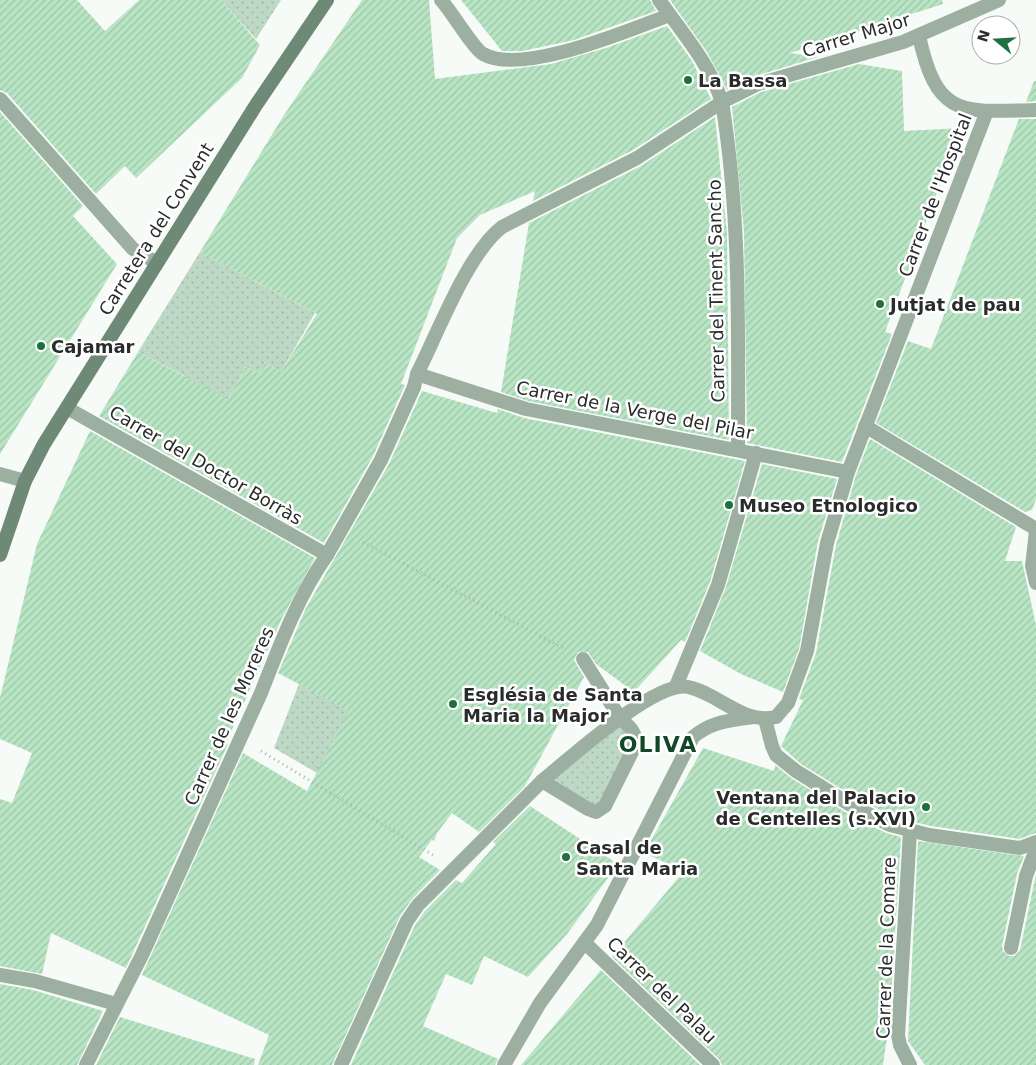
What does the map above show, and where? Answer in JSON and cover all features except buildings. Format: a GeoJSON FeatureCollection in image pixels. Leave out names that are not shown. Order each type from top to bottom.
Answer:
{"type":"FeatureCollection","features":[{"type":"Feature","properties":{"kind":"main road","name":"Carretera del Convent"},"geometry":{"type":"LineString","coordinates":[[0,555],[24,482],[33,463],[256,105],[326,0]]}},
{"type":"Feature","properties":{"kind":"street"},"geometry":{"type":"LineString","coordinates":[[441,0],[482,53],[504,60],[556,54],[582,47],[670,15]]}},
{"type":"Feature","properties":{"kind":"street","name":"Carrer del Tinent Sancho"},"geometry":{"type":"LineString","coordinates":[[659,0],[703,60],[716,84],[722,102],[730,156],[737,236],[738,450]]}},
{"type":"Feature","properties":{"kind":"street","name":"Carrer Major"},"geometry":{"type":"LineString","coordinates":[[526,214],[637,158],[722,102],[758,84],[919,36],[998,0]]}},
{"type":"Feature","properties":{"kind":"street"},"geometry":{"type":"LineString","coordinates":[[919,36],[931,76],[944,97],[962,108],[988,111],[1036,110]]}},
{"type":"Feature","properties":{"kind":"street"},"geometry":{"type":"LineString","coordinates":[[0,99],[133,249],[157,263]]}},
{"type":"Feature","properties":{"kind":"street","name":"Carrer de l'Hospital"},"geometry":{"type":"LineString","coordinates":[[765,718],[788,703],[807,651],[827,543],[848,472],[988,111]]}},
{"type":"Feature","properties":{"kind":"street","name":"Carrer de les Moreres"},"geometry":{"type":"LineString","coordinates":[[86,1065],[142,955],[277,651],[316,570],[327,555],[380,460],[416,380],[480,248],[489,237],[526,214]]}},
{"type":"Feature","properties":{"kind":"street","name":"Carrer de la Verge del Pilar"},"geometry":{"type":"LineString","coordinates":[[416,380],[526,409],[848,472]]}},
{"type":"Feature","properties":{"kind":"street","name":"Carrer del Doctor Borràs"},"geometry":{"type":"LineString","coordinates":[[67,408],[327,555]]}},
{"type":"Feature","properties":{"kind":"street"},"geometry":{"type":"LineString","coordinates":[[865,426],[1036,530],[1032,566],[1036,583]]}},
{"type":"Feature","properties":{"kind":"street"},"geometry":{"type":"LineString","coordinates":[[676,686],[718,585],[756,453]]}},
{"type":"Feature","properties":{"kind":"street"},"geometry":{"type":"LineString","coordinates":[[0,474],[24,482]]}},
{"type":"Feature","properties":{"kind":"street"},"geometry":{"type":"LineString","coordinates":[[542,781],[596,812],[605,806],[634,746],[636,737],[633,730],[620,718],[583,659]]}},
{"type":"Feature","properties":{"kind":"street"},"geometry":{"type":"LineString","coordinates":[[345,1064],[407,921],[428,893],[453,867],[525,800],[542,781],[620,718],[662,690],[676,686],[689,687],[765,718]]}},
{"type":"Feature","properties":{"kind":"street"},"geometry":{"type":"LineString","coordinates":[[765,718],[776,755],[796,771],[850,804],[890,825],[910,831],[1020,848],[1036,842]]}},
{"type":"Feature","properties":{"kind":"street"},"geometry":{"type":"LineString","coordinates":[[504,1065],[540,1003],[597,925],[660,797],[693,738],[706,727],[722,722],[765,718]]}},
{"type":"Feature","properties":{"kind":"street","name":"Carrer de la Comare"},"geometry":{"type":"LineString","coordinates":[[910,831],[898,1035],[910,1065]]}},
{"type":"Feature","properties":{"kind":"street"},"geometry":{"type":"LineString","coordinates":[[1012,948],[1026,876],[1036,849]]}},
{"type":"Feature","properties":{"kind":"street","name":"Carrer del Palau"},"geometry":{"type":"LineString","coordinates":[[585,943],[713,1065]]}},
{"type":"Feature","properties":{"kind":"street"},"geometry":{"type":"LineString","coordinates":[[0,975],[35,981],[116,1004]]}},
{"type":"Feature","properties":{"kind":"path"},"geometry":{"type":"LineString","coordinates":[[355,537],[583,659]]}},
{"type":"Feature","properties":{"kind":"path"},"geometry":{"type":"LineString","coordinates":[[256,748],[453,867]]}},
{"type":"Feature","properties":{"kind":"green space"},"geometry":{"type":"Polygon","coordinates":[[[221,0],[281,0],[256,39],[221,0]]]}},
{"type":"Feature","properties":{"kind":"green space"},"geometry":{"type":"Polygon","coordinates":[[[200,252],[315,313],[281,372],[265,363],[259,373],[246,367],[225,404],[183,375],[138,352],[200,252]]]}},
{"type":"Feature","properties":{"kind":"green space"},"geometry":{"type":"Polygon","coordinates":[[[299,684],[373,723],[363,742],[339,730],[326,756],[437,833],[434,841],[274,748],[299,684]]]}},
{"type":"Feature","properties":{"kind":"green space"},"geometry":{"type":"Polygon","coordinates":[[[621,720],[635,738],[596,811],[544,781],[621,720]]]}},
{"type":"Feature","properties":{"kind":"place","name":"La Bassa"},"geometry":{"type":"Point","coordinates":[688,80]}},
{"type":"Feature","properties":{"kind":"place","name":"Jutjat de pau"},"geometry":{"type":"Point","coordinates":[880,304]}},
{"type":"Feature","properties":{"kind":"place","name":"Cajamar"},"geometry":{"type":"Point","coordinates":[41,346]}},
{"type":"Feature","properties":{"kind":"place","name":"Museo Etnologico"},"geometry":{"type":"Point","coordinates":[729,505]}},
{"type":"Feature","properties":{"kind":"place","name":"Església de Santa Maria la Major"},"geometry":{"type":"Point","coordinates":[453,704]}},
{"type":"Feature","properties":{"kind":"place","name":"Ventana del Palacio de Centelles (s.XVI)"},"geometry":{"type":"Point","coordinates":[926,807]}},
{"type":"Feature","properties":{"kind":"place","name":"Casal de Santa Maria"},"geometry":{"type":"Point","coordinates":[566,857]}},
{"type":"Feature","properties":{"kind":"district","name":"OLIVA"},"geometry":{"type":"Point","coordinates":[658,744]}}]}
